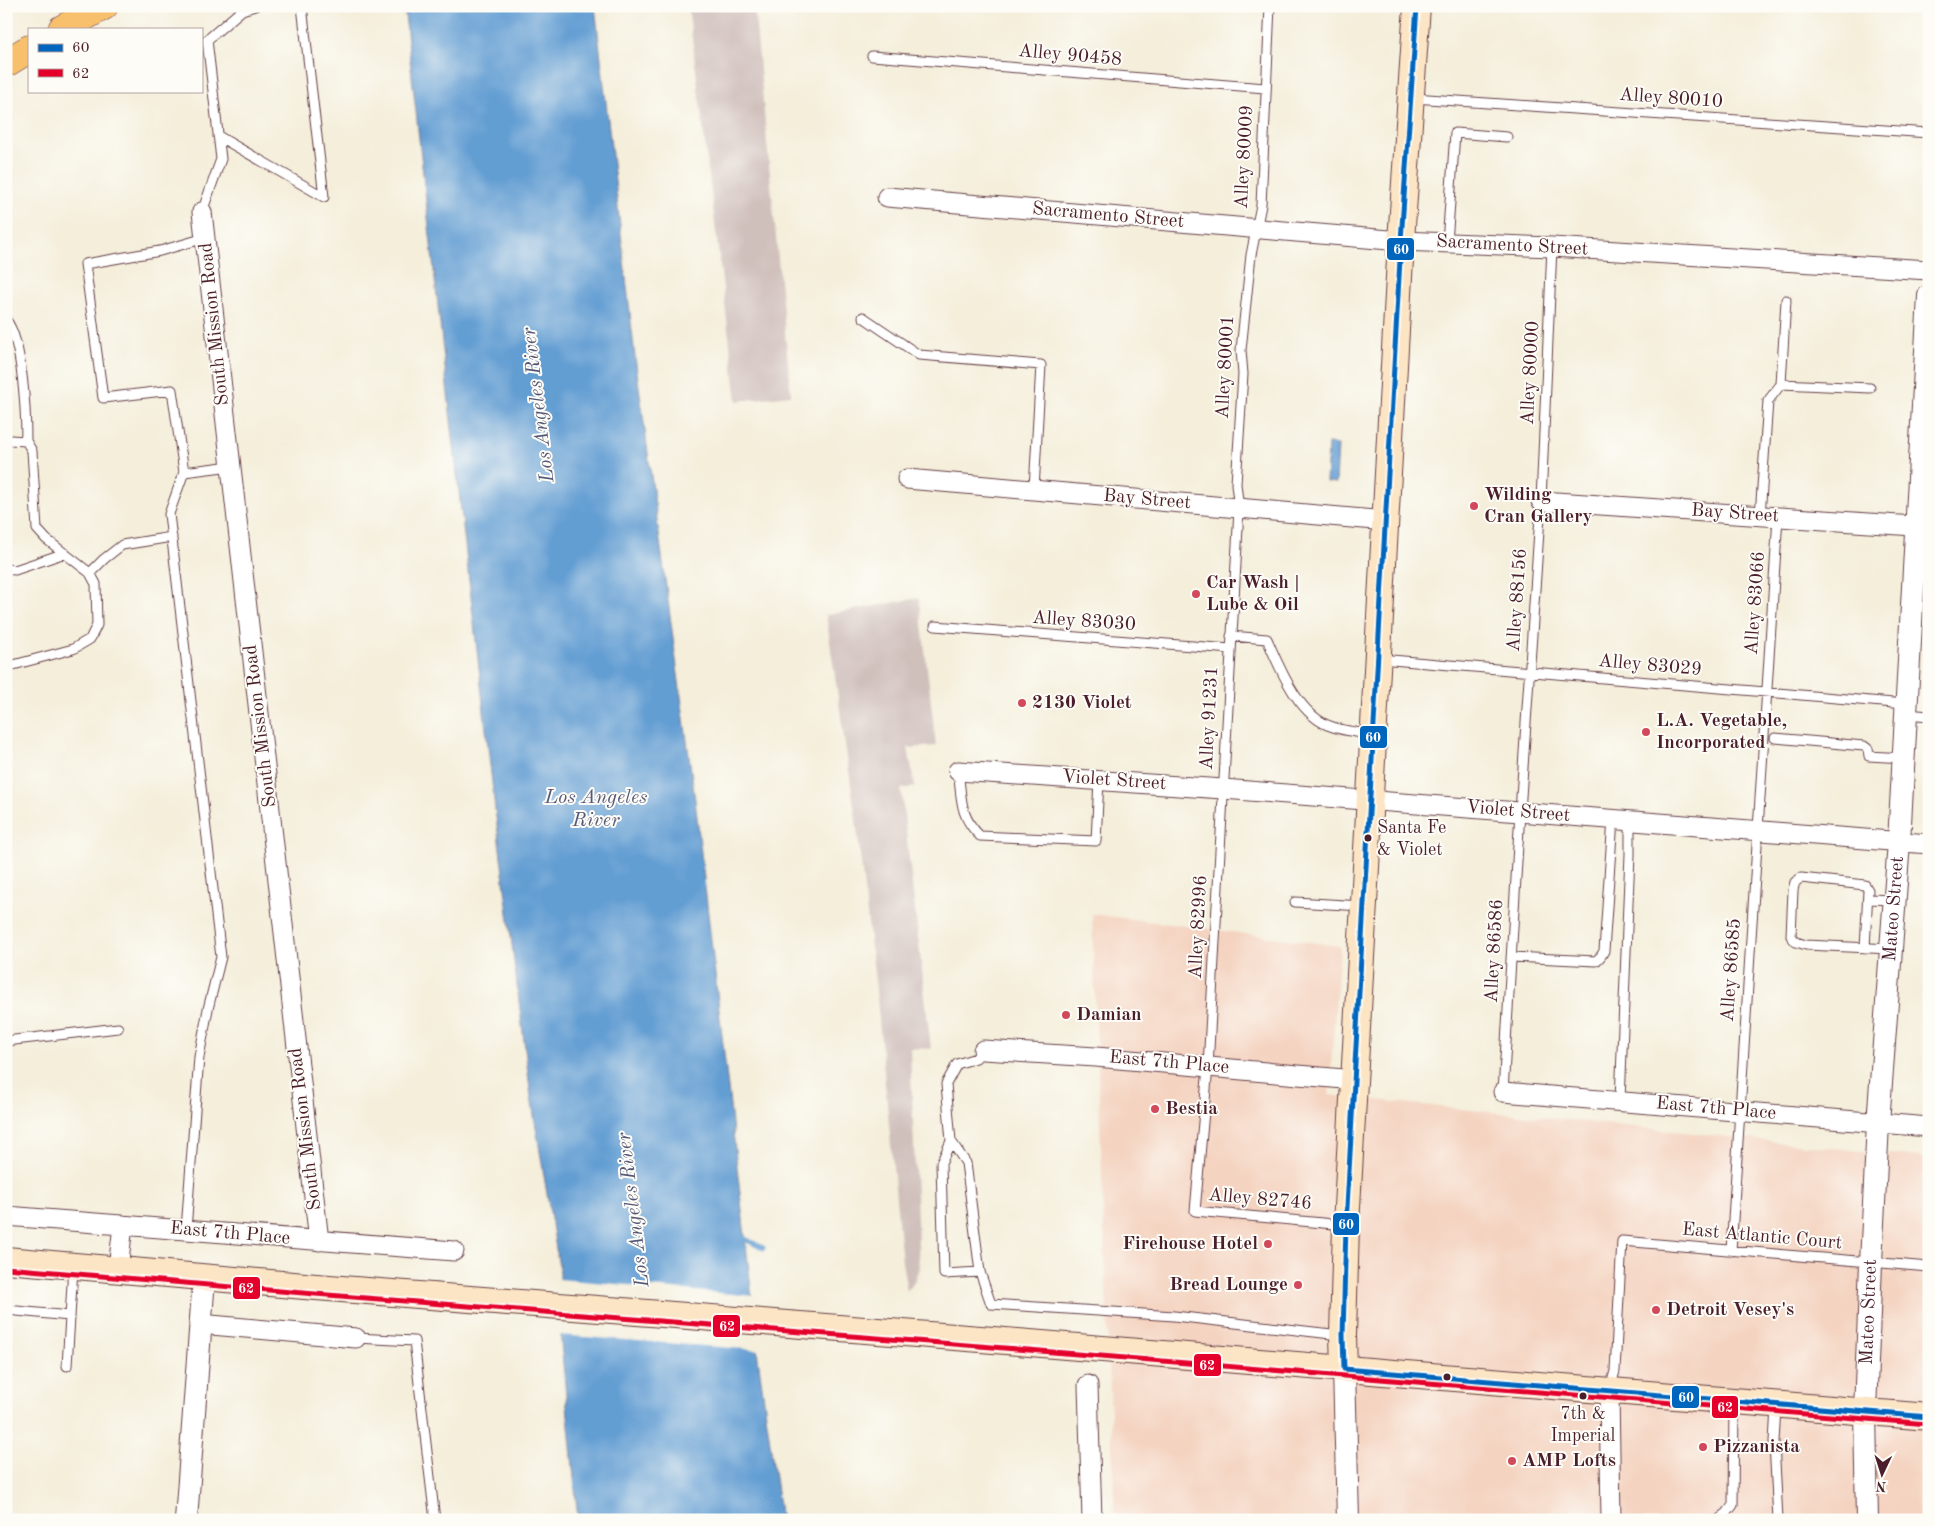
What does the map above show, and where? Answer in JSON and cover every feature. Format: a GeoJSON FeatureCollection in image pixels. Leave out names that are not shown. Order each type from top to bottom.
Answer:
{"type":"FeatureCollection","features":[{"type":"Feature","properties":{"kind":"highway"},"geometry":{"type":"LineString","coordinates":[[64,28],[104,6]]}},
{"type":"Feature","properties":{"kind":"highway"},"geometry":{"type":"LineString","coordinates":[[6,63],[28,50]]}},
{"type":"Feature","properties":{"kind":"main road"},"geometry":{"type":"LineString","coordinates":[[1344,1369],[1346,1225],[1401,240],[1417,6]]}},
{"type":"Feature","properties":{"kind":"main road"},"geometry":{"type":"LineString","coordinates":[[6,1260],[204,1278],[1929,1417]]}},
{"type":"Feature","properties":{"kind":"street","name":"Sacramento Street"},"geometry":{"type":"LineString","coordinates":[[887,197],[1401,240],[1552,247],[1929,270]]}},
{"type":"Feature","properties":{"kind":"street","name":"South Mission Road"},"geometry":{"type":"LineString","coordinates":[[202,212],[319,1241]]}},
{"type":"Feature","properties":{"kind":"street","name":"Mateo Street"},"geometry":{"type":"LineString","coordinates":[[1867,1520],[1865,1411],[1870,1262],[1878,1123],[1899,842],[1906,709],[1923,526],[1929,296]]}},
{"type":"Feature","properties":{"kind":"street","name":"Bay Street"},"geometry":{"type":"LineString","coordinates":[[908,479],[1386,521]]}},
{"type":"Feature","properties":{"kind":"street","name":"Bay Street"},"geometry":{"type":"LineString","coordinates":[[1541,501],[1923,526]]}},
{"type":"Feature","properties":{"kind":"street","name":"Violet Street"},"geometry":{"type":"LineString","coordinates":[[958,771],[1371,800],[1929,844]]}},
{"type":"Feature","properties":{"kind":"street","name":"East 7th Place"},"geometry":{"type":"LineString","coordinates":[[983,1050],[1096,1057],[1355,1080]]}},
{"type":"Feature","properties":{"kind":"street","name":"East 7th Place"},"geometry":{"type":"LineString","coordinates":[[1503,1092],[1929,1127]]}},
{"type":"Feature","properties":{"kind":"street","name":"East 7th Place"},"geometry":{"type":"LineString","coordinates":[[6,1216],[454,1251]]}},
{"type":"Feature","properties":{"kind":"street"},"geometry":{"type":"LineString","coordinates":[[118,1269],[123,1225]]}},
{"type":"Feature","properties":{"kind":"street"},"geometry":{"type":"LineString","coordinates":[[186,1520],[204,1278]]}},
{"type":"Feature","properties":{"kind":"street"},"geometry":{"type":"LineString","coordinates":[[200,1324],[356,1338]]}},
{"type":"Feature","properties":{"kind":"street"},"geometry":{"type":"LineString","coordinates":[[1344,1369],[1348,1520]]}},
{"type":"Feature","properties":{"kind":"street"},"geometry":{"type":"LineString","coordinates":[[1088,1385],[1092,1520]]}},
{"type":"Feature","properties":{"kind":"street"},"geometry":{"type":"LineString","coordinates":[[1609,1392],[1610,1520]]}},
{"type":"Feature","properties":{"kind":"lane"},"geometry":{"type":"LineString","coordinates":[[202,212],[221,159],[207,40],[242,10],[255,6]]}},
{"type":"Feature","properties":{"kind":"lane"},"geometry":{"type":"LineString","coordinates":[[218,136],[324,197],[302,6]]}},
{"type":"Feature","properties":{"kind":"lane","name":"Alley 80009"},"geometry":{"type":"LineString","coordinates":[[1256,228],[1261,204],[1270,6]]}},
{"type":"Feature","properties":{"kind":"lane","name":"Alley 90458"},"geometry":{"type":"LineString","coordinates":[[872,56],[1265,88]]}},
{"type":"Feature","properties":{"kind":"lane","name":"Alley 80010"},"geometry":{"type":"LineString","coordinates":[[1411,98],[1929,133]]}},
{"type":"Feature","properties":{"kind":"lane"},"geometry":{"type":"LineString","coordinates":[[1447,242],[1455,133],[1508,137]]}},
{"type":"Feature","properties":{"kind":"lane","name":"Alley 80001"},"geometry":{"type":"LineString","coordinates":[[1231,636],[1239,509],[1236,484],[1243,374],[1241,350],[1251,255],[1256,228]]}},
{"type":"Feature","properties":{"kind":"lane"},"geometry":{"type":"LineString","coordinates":[[186,1230],[199,1057],[208,1009],[221,957],[169,514],[184,472],[172,390],[103,398],[85,264],[160,251],[205,238]]}},
{"type":"Feature","properties":{"kind":"lane","name":"Alley 80000"},"geometry":{"type":"LineString","coordinates":[[1541,501],[1552,247]]}},
{"type":"Feature","properties":{"kind":"lane"},"geometry":{"type":"LineString","coordinates":[[1786,300],[1781,384],[1870,388]]}},
{"type":"Feature","properties":{"kind":"lane"},"geometry":{"type":"LineString","coordinates":[[863,317],[920,355],[1041,365],[1034,489]]}},
{"type":"Feature","properties":{"kind":"lane"},"geometry":{"type":"LineString","coordinates":[[6,320],[17,349],[26,407],[26,441],[32,451],[37,529],[46,539],[90,573],[96,584],[98,609],[97,625],[90,639],[73,650],[6,666]]}},
{"type":"Feature","properties":{"kind":"lane","name":"Alley 83066"},"geometry":{"type":"LineString","coordinates":[[1757,831],[1766,692],[1769,516],[1768,401],[1781,384]]}},
{"type":"Feature","properties":{"kind":"lane"},"geometry":{"type":"LineString","coordinates":[[6,442],[10,440],[26,441]]}},
{"type":"Feature","properties":{"kind":"lane"},"geometry":{"type":"LineString","coordinates":[[184,472],[231,466]]}},
{"type":"Feature","properties":{"kind":"lane","name":"Alley 88156"},"geometry":{"type":"LineString","coordinates":[[1520,812],[1541,501]]}},
{"type":"Feature","properties":{"kind":"lane"},"geometry":{"type":"LineString","coordinates":[[90,573],[122,545],[172,537]]}},
{"type":"Feature","properties":{"kind":"lane"},"geometry":{"type":"LineString","coordinates":[[6,570],[15,570],[64,553]]}},
{"type":"Feature","properties":{"kind":"lane","name":"Alley 83030"},"geometry":{"type":"LineString","coordinates":[[935,626],[1231,649]]}},
{"type":"Feature","properties":{"kind":"lane"},"geometry":{"type":"LineString","coordinates":[[1231,636],[1267,639],[1294,694],[1310,713],[1331,727],[1374,736]]}},
{"type":"Feature","properties":{"kind":"lane","name":"Alley 91231"},"geometry":{"type":"LineString","coordinates":[[1223,789],[1231,636]]}},
{"type":"Feature","properties":{"kind":"lane","name":"Alley 83029"},"geometry":{"type":"LineString","coordinates":[[1378,659],[1766,692],[1906,709],[1929,716]]}},
{"type":"Feature","properties":{"kind":"lane"},"geometry":{"type":"LineString","coordinates":[[1775,738],[1864,746],[1868,749],[1869,756],[1903,758]]}},
{"type":"Feature","properties":{"kind":"lane"},"geometry":{"type":"LineString","coordinates":[[958,771],[964,816],[970,827],[980,836],[1096,842],[1099,780]]}},
{"type":"Feature","properties":{"kind":"lane","name":"Alley 82996"},"geometry":{"type":"LineString","coordinates":[[1208,1067],[1223,789]]}},
{"type":"Feature","properties":{"kind":"lane","name":"Alley 86586"},"geometry":{"type":"LineString","coordinates":[[1503,1092],[1520,812]]}},
{"type":"Feature","properties":{"kind":"lane"},"geometry":{"type":"LineString","coordinates":[[1511,958],[1596,961],[1601,956],[1604,951],[1621,820]]}},
{"type":"Feature","properties":{"kind":"lane"},"geometry":{"type":"LineString","coordinates":[[1620,1101],[1630,854],[1621,820]]}},
{"type":"Feature","properties":{"kind":"lane","name":"Alley 86585"},"geometry":{"type":"LineString","coordinates":[[1731,1251],[1757,831]]}},
{"type":"Feature","properties":{"kind":"lane"},"geometry":{"type":"LineString","coordinates":[[1865,948],[1868,899],[1866,884],[1801,878],[1795,882],[1791,936],[1796,942],[1806,945],[1865,948],[1891,949]]}},
{"type":"Feature","properties":{"kind":"lane"},"geometry":{"type":"LineString","coordinates":[[1868,899],[1894,900]]}},
{"type":"Feature","properties":{"kind":"lane"},"geometry":{"type":"LineString","coordinates":[[1296,902],[1364,907]]}},
{"type":"Feature","properties":{"kind":"lane"},"geometry":{"type":"LineString","coordinates":[[6,1041],[118,1028]]}},
{"type":"Feature","properties":{"kind":"lane"},"geometry":{"type":"LineString","coordinates":[[983,1050],[976,1058],[957,1064],[946,1084],[951,1140],[966,1163],[980,1272],[991,1304],[1174,1316],[1343,1335]]}},
{"type":"Feature","properties":{"kind":"lane","name":"Alley 82746"},"geometry":{"type":"LineString","coordinates":[[1208,1067],[1195,1211],[1346,1225]]}},
{"type":"Feature","properties":{"kind":"lane"},"geometry":{"type":"LineString","coordinates":[[951,1140],[941,1163],[944,1274],[980,1272]]}},
{"type":"Feature","properties":{"kind":"lane","name":"East Atlantic Court"},"geometry":{"type":"LineString","coordinates":[[1609,1392],[1616,1371],[1622,1241],[1929,1268]]}},
{"type":"Feature","properties":{"kind":"lane"},"geometry":{"type":"LineString","coordinates":[[67,1366],[74,1266]]}},
{"type":"Feature","properties":{"kind":"lane"},"geometry":{"type":"LineString","coordinates":[[6,1310],[70,1316]]}},
{"type":"Feature","properties":{"kind":"lane"},"geometry":{"type":"LineString","coordinates":[[356,1338],[414,1341],[435,1520]]}},
{"type":"Feature","properties":{"kind":"lane"},"geometry":{"type":"LineString","coordinates":[[1718,1520],[1733,1505],[1734,1401]]}},
{"type":"Feature","properties":{"kind":"lane"},"geometry":{"type":"LineString","coordinates":[[1776,1404],[1774,1442],[1778,1520]]}},
{"type":"Feature","properties":{"kind":"shaded area"},"geometry":{"type":"Polygon","coordinates":[[[688,6],[754,6],[791,395],[737,401],[688,6]]]}},
{"type":"Feature","properties":{"kind":"shaded area"},"geometry":{"type":"Polygon","coordinates":[[[919,598],[936,746],[908,748],[915,787],[901,789],[931,1049],[910,1048],[919,1268],[914,1282],[907,1291],[902,1262],[877,998],[855,812],[826,615],[919,598]]]}},
{"type":"Feature","properties":{"kind":"shaded area"},"geometry":{"type":"Polygon","coordinates":[[[1092,914],[1340,946],[1329,1095],[1929,1158],[1929,1520],[1115,1520],[1092,914]]]}},
{"type":"Feature","properties":{"kind":"water","name":"Los Angeles River"},"geometry":{"type":"Polygon","coordinates":[[[404,6],[595,6],[635,357],[695,800],[758,1358],[781,1520],[578,1520],[561,1343],[560,1273],[531,1097],[495,809],[404,6]]]}},
{"type":"Feature","properties":{"kind":"water"},"geometry":{"type":"Polygon","coordinates":[[[1328,444],[1338,445],[1336,483],[1326,482],[1328,444]]]}},
{"type":"Feature","properties":{"kind":"pier"},"geometry":{"type":"Polygon","coordinates":[[[558,1279],[754,1296],[759,1350],[559,1335],[558,1279]]]}},
{"type":"Feature","properties":{"kind":"waterway"},"geometry":{"type":"LineString","coordinates":[[741,1237],[763,1248]]}},
{"type":"Feature","properties":{"kind":"transit line","name":"60"},"geometry":{"type":"LineString","coordinates":[[1417,6],[1401,241],[1346,1225],[1344,1369],[1929,1417]]}},
{"type":"Feature","properties":{"kind":"transit line","name":"62"},"geometry":{"type":"LineString","coordinates":[[6,1268],[1928,1424]]}},
{"type":"Feature","properties":{"kind":"place","name":"Wilding Cran Gallery"},"geometry":{"type":"Point","coordinates":[1474,506]}},
{"type":"Feature","properties":{"kind":"place","name":"Car Wash | Lube & Oil"},"geometry":{"type":"Point","coordinates":[1196,594]}},
{"type":"Feature","properties":{"kind":"place","name":"2130 Violet"},"geometry":{"type":"Point","coordinates":[1022,703]}},
{"type":"Feature","properties":{"kind":"place","name":"L.A. Vegetable, Incorporated"},"geometry":{"type":"Point","coordinates":[1646,732]}},
{"type":"Feature","properties":{"kind":"place","name":"Santa Fe & Violet"},"geometry":{"type":"Point","coordinates":[1368,838]}},
{"type":"Feature","properties":{"kind":"place","name":"Damian"},"geometry":{"type":"Point","coordinates":[1066,1015]}},
{"type":"Feature","properties":{"kind":"place","name":"Bestia"},"geometry":{"type":"Point","coordinates":[1155,1109]}},
{"type":"Feature","properties":{"kind":"place","name":"Firehouse Hotel"},"geometry":{"type":"Point","coordinates":[1268,1244]}},
{"type":"Feature","properties":{"kind":"place","name":"Bread Lounge"},"geometry":{"type":"Point","coordinates":[1298,1285]}},
{"type":"Feature","properties":{"kind":"place","name":"Detroit Vesey's"},"geometry":{"type":"Point","coordinates":[1656,1310]}},
{"type":"Feature","properties":{"kind":"place","name":"7th & Imperial"},"geometry":{"type":"Point","coordinates":[1583,1396]}},
{"type":"Feature","properties":{"kind":"place","name":"Pizzanista"},"geometry":{"type":"Point","coordinates":[1703,1447]}},
{"type":"Feature","properties":{"kind":"place","name":"AMP Lofts"},"geometry":{"type":"Point","coordinates":[1512,1461]}}]}
